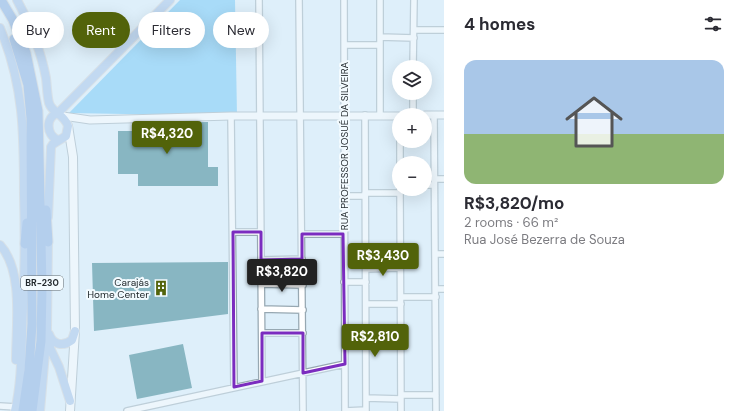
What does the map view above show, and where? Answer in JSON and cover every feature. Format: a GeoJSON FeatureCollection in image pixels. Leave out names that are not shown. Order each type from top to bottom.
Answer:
{"type":"FeatureCollection","features":[{"type":"Feature","properties":{"kind":"highway","name":"BR-230"},"geometry":{"type":"LineString","coordinates":[[1,0],[13,20],[26,53],[39,155],[42,286],[40,341],[24,410]]}},
{"type":"Feature","properties":{"kind":"highway","name":"BR-230"},"geometry":{"type":"LineString","coordinates":[[0,9],[8,22],[20,54],[34,111],[31,161],[32,324],[29,370],[24,410]]}},
{"type":"Feature","properties":{"kind":"highway"},"geometry":{"type":"LineString","coordinates":[[39,155],[44,191],[48,242]]}},
{"type":"Feature","properties":{"kind":"highway"},"geometry":{"type":"LineString","coordinates":[[25,244],[31,161]]}},
{"type":"Feature","properties":{"kind":"main road"},"geometry":{"type":"LineString","coordinates":[[17,0],[39,50],[46,78],[49,103],[60,114],[68,126],[73,157],[75,331],[70,411]]}},
{"type":"Feature","properties":{"kind":"main road"},"geometry":{"type":"LineString","coordinates":[[73,157],[66,143],[58,140],[50,134],[48,123],[54,114],[60,114],[170,0]]}},
{"type":"Feature","properties":{"kind":"main road"},"geometry":{"type":"LineString","coordinates":[[0,28],[11,54],[21,105],[24,141],[25,244]]}},
{"type":"Feature","properties":{"kind":"main road"},"geometry":{"type":"LineString","coordinates":[[48,242],[51,147],[58,140],[66,136],[68,126]]}},
{"type":"Feature","properties":{"kind":"main road","name":"BR-230"},"geometry":{"type":"LineString","coordinates":[[47,330],[48,242]]}},
{"type":"Feature","properties":{"kind":"main road","name":"BR-230"},"geometry":{"type":"LineString","coordinates":[[24,410],[21,361],[25,244]]}},
{"type":"Feature","properties":{"kind":"main road"},"geometry":{"type":"LineString","coordinates":[[3,248],[15,276],[24,410]]}},
{"type":"Feature","properties":{"kind":"main road"},"geometry":{"type":"LineString","coordinates":[[47,330],[51,341],[56,344],[63,344],[72,340],[75,331]]}},
{"type":"Feature","properties":{"kind":"main road"},"geometry":{"type":"LineString","coordinates":[[24,410],[47,330]]}},
{"type":"Feature","properties":{"kind":"main road"},"geometry":{"type":"LineString","coordinates":[[47,330],[50,348],[59,367],[70,401]]}},
{"type":"Feature","properties":{"kind":"main road"},"geometry":{"type":"LineString","coordinates":[[65,411],[74,344]]}},
{"type":"Feature","properties":{"kind":"street"},"geometry":{"type":"LineString","coordinates":[[259,0],[262,381]]}},
{"type":"Feature","properties":{"kind":"street"},"geometry":{"type":"LineString","coordinates":[[300,0],[304,411]]}},
{"type":"Feature","properties":{"kind":"street","name":"RUA PROFESSOR JOSUÉ DA SILVEIRA"},"geometry":{"type":"LineString","coordinates":[[344,0],[345,411]]}},
{"type":"Feature","properties":{"kind":"street"},"geometry":{"type":"LineString","coordinates":[[380,0],[380,115]]}},
{"type":"Feature","properties":{"kind":"street"},"geometry":{"type":"LineString","coordinates":[[414,0],[414,60]]}},
{"type":"Feature","properties":{"kind":"street"},"geometry":{"type":"LineString","coordinates":[[414,30],[444,30]]}},
{"type":"Feature","properties":{"kind":"street"},"geometry":{"type":"LineString","coordinates":[[380,37],[414,38]]}},
{"type":"Feature","properties":{"kind":"street"},"geometry":{"type":"LineString","coordinates":[[345,45],[380,44]]}},
{"type":"Feature","properties":{"kind":"street"},"geometry":{"type":"LineString","coordinates":[[60,114],[90,120]]}},
{"type":"Feature","properties":{"kind":"street"},"geometry":{"type":"LineString","coordinates":[[345,411],[366,410],[365,115]]}},
{"type":"Feature","properties":{"kind":"street"},"geometry":{"type":"LineString","coordinates":[[436,411],[434,115],[444,115]]}},
{"type":"Feature","properties":{"kind":"street"},"geometry":{"type":"LineString","coordinates":[[231,116],[234,387]]}},
{"type":"Feature","properties":{"kind":"street"},"geometry":{"type":"LineString","coordinates":[[68,126],[75,122],[90,120],[231,116],[392,116]]}},
{"type":"Feature","properties":{"kind":"street"},"geometry":{"type":"LineString","coordinates":[[434,182],[444,179]]}},
{"type":"Feature","properties":{"kind":"street"},"geometry":{"type":"LineString","coordinates":[[344,196],[392,192]]}},
{"type":"Feature","properties":{"kind":"street"},"geometry":{"type":"LineString","coordinates":[[400,196],[401,411]]}},
{"type":"Feature","properties":{"kind":"street"},"geometry":{"type":"LineString","coordinates":[[233,232],[261,232]]}},
{"type":"Feature","properties":{"kind":"street"},"geometry":{"type":"LineString","coordinates":[[302,234],[344,234]]}},
{"type":"Feature","properties":{"kind":"street"},"geometry":{"type":"LineString","coordinates":[[435,254],[444,254]]}},
{"type":"Feature","properties":{"kind":"street"},"geometry":{"type":"LineString","coordinates":[[261,260],[302,259]]}},
{"type":"Feature","properties":{"kind":"street"},"geometry":{"type":"LineString","coordinates":[[366,269],[400,268]]}},
{"type":"Feature","properties":{"kind":"street"},"geometry":{"type":"LineString","coordinates":[[344,282],[366,282]]}},
{"type":"Feature","properties":{"kind":"street"},"geometry":{"type":"LineString","coordinates":[[261,284],[303,285]]}},
{"type":"Feature","properties":{"kind":"street"},"geometry":{"type":"LineString","coordinates":[[436,289],[444,289]]}},
{"type":"Feature","properties":{"kind":"street"},"geometry":{"type":"LineString","coordinates":[[401,297],[436,297]]}},
{"type":"Feature","properties":{"kind":"street"},"geometry":{"type":"LineString","coordinates":[[366,304],[401,304]]}},
{"type":"Feature","properties":{"kind":"street"},"geometry":{"type":"LineString","coordinates":[[261,309],[303,310]]}},
{"type":"Feature","properties":{"kind":"street"},"geometry":{"type":"LineString","coordinates":[[262,333],[303,333]]}},
{"type":"Feature","properties":{"kind":"street"},"geometry":{"type":"LineString","coordinates":[[127,411],[345,364]]}},
{"type":"Feature","properties":{"kind":"street"},"geometry":{"type":"LineString","coordinates":[[366,398],[401,397],[444,391]]}},
{"type":"Feature","properties":{"kind":"street"},"geometry":{"type":"LineString","coordinates":[[0,406],[24,410]]}},
{"type":"Feature","properties":{"kind":"highlighted area"},"geometry":{"type":"Polygon","coordinates":[[[233,232],[261,232],[261,260],[302,259],[302,234],[343,234],[345,364],[303,373],[303,333],[262,333],[262,381],[234,387],[233,232]]]}},
{"type":"Feature","properties":{"kind":"shaded area"},"geometry":{"type":"Polygon","coordinates":[[[180,0],[235,0],[235,12],[213,12],[213,48],[236,48],[237,116],[69,113],[138,43],[138,48],[205,48],[205,12],[168,12],[180,0]]]}},
{"type":"Feature","properties":{"kind":"building"},"geometry":{"type":"Polygon","coordinates":[[[208,122],[208,167],[218,167],[218,186],[138,186],[138,174],[118,174],[118,131],[138,131],[138,123],[208,122]]]}},
{"type":"Feature","properties":{"kind":"building","name":"Carajás Home Center"},"geometry":{"type":"Polygon","coordinates":[[[228,262],[228,314],[94,331],[92,263],[228,262]]]}},
{"type":"Feature","properties":{"kind":"building"},"geometry":{"type":"Polygon","coordinates":[[[183,344],[192,388],[137,399],[129,355],[183,344]]]}},
{"type":"Feature","properties":{"kind":"place","name":"Carajás Home Center"},"geometry":{"type":"Point","coordinates":[161,288]}}]}
